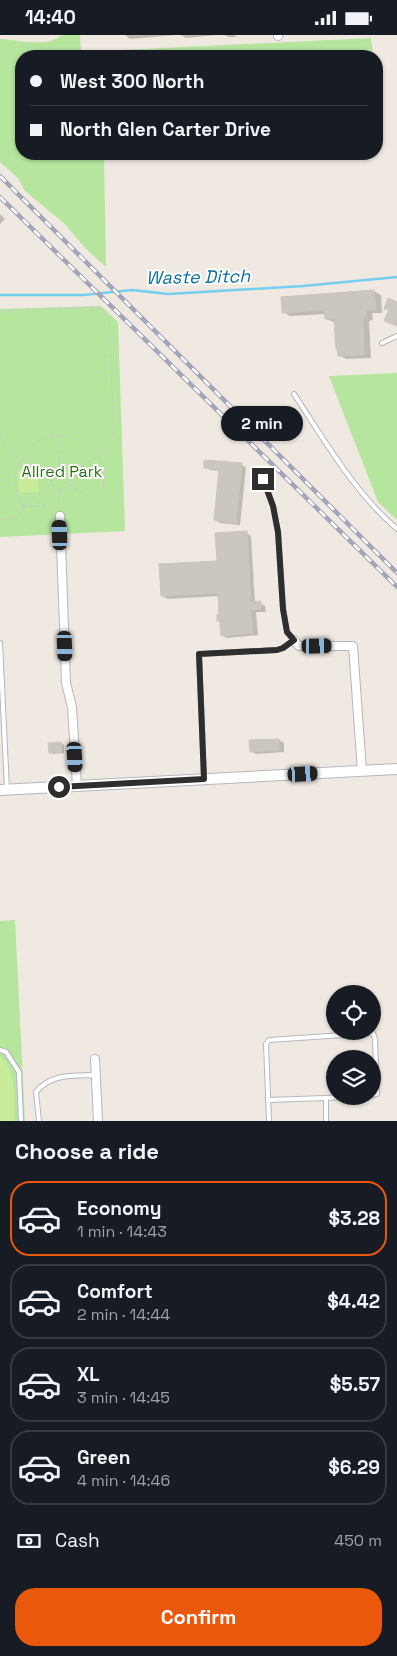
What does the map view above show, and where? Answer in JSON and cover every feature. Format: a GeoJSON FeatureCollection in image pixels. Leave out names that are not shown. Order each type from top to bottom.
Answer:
{"type":"FeatureCollection","features":[{"type":"Feature","properties":{"kind":"street"},"geometry":{"type":"LineString","coordinates":[[60,516],[66,683],[72,707],[77,786]]}},
{"type":"Feature","properties":{"kind":"street"},"geometry":{"type":"LineString","coordinates":[[294,640],[299,647],[353,646],[362,771]]}},
{"type":"Feature","properties":{"kind":"street"},"geometry":{"type":"LineString","coordinates":[[4,790],[397,769]]}},
{"type":"Feature","properties":{"kind":"street"},"geometry":{"type":"LineString","coordinates":[[95,1059],[98,1121]]}},
{"type":"Feature","properties":{"kind":"lane"},"geometry":{"type":"LineString","coordinates":[[382,343],[397,336]]}},
{"type":"Feature","properties":{"kind":"lane"},"geometry":{"type":"LineString","coordinates":[[294,394],[348,477],[397,529]]}},
{"type":"Feature","properties":{"kind":"lane"},"geometry":{"type":"LineString","coordinates":[[204,779],[199,654],[277,650],[294,640],[287,632],[283,609],[278,532],[273,506],[263,479]]}},
{"type":"Feature","properties":{"kind":"lane"},"geometry":{"type":"LineString","coordinates":[[0,643],[4,790]]}},
{"type":"Feature","properties":{"kind":"lane"},"geometry":{"type":"LineString","coordinates":[[269,1121],[266,1044],[269,1040],[373,1033],[375,1050]]}},
{"type":"Feature","properties":{"kind":"lane"},"geometry":{"type":"LineString","coordinates":[[0,1050],[6,1052],[18,1072],[21,1121]]}},
{"type":"Feature","properties":{"kind":"lane"},"geometry":{"type":"LineString","coordinates":[[38,1121],[36,1092],[42,1084],[53,1078],[96,1075]]}},
{"type":"Feature","properties":{"kind":"lane"},"geometry":{"type":"LineString","coordinates":[[268,1100],[326,1098]]}},
{"type":"Feature","properties":{"kind":"lane"},"geometry":{"type":"LineString","coordinates":[[326,1105],[326,1121]]}},
{"type":"Feature","properties":{"kind":"path"},"geometry":{"type":"LineString","coordinates":[[0,313],[13,310],[94,307],[100,309],[109,317],[114,430],[111,440],[98,457],[68,475]]}},
{"type":"Feature","properties":{"kind":"path"},"geometry":{"type":"LineString","coordinates":[[0,435],[2,445],[12,454],[52,476]]}},
{"type":"Feature","properties":{"kind":"path"},"geometry":{"type":"LineString","coordinates":[[58,436],[59,471]]}},
{"type":"Feature","properties":{"kind":"path"},"geometry":{"type":"LineString","coordinates":[[0,519],[17,518],[23,510],[15,484],[16,473],[24,453],[36,443],[49,437],[72,437],[83,442],[98,457],[104,478],[103,493],[100,498]]}},
{"type":"Feature","properties":{"kind":"path"},"geometry":{"type":"LineString","coordinates":[[59,471],[68,475]]}},
{"type":"Feature","properties":{"kind":"path"},"geometry":{"type":"LineString","coordinates":[[52,476],[59,471]]}},
{"type":"Feature","properties":{"kind":"path"},"geometry":{"type":"LineString","coordinates":[[52,476],[54,488],[60,489],[65,488],[68,484],[68,475]]}},
{"type":"Feature","properties":{"kind":"path"},"geometry":{"type":"LineString","coordinates":[[22,507],[52,484]]}},
{"type":"Feature","properties":{"kind":"path"},"geometry":{"type":"LineString","coordinates":[[68,484],[87,495]]}},
{"type":"Feature","properties":{"kind":"path"},"geometry":{"type":"LineString","coordinates":[[59,505],[60,489]]}},
{"type":"Feature","properties":{"kind":"path"},"geometry":{"type":"LineString","coordinates":[[22,507],[48,505]]}},
{"type":"Feature","properties":{"kind":"green space"},"geometry":{"type":"Polygon","coordinates":[[[62,35],[80,35],[81,50],[15,50],[15,160],[104,160],[106,267],[86,249],[65,224],[25,191],[18,178],[0,162],[0,39],[41,42],[56,39],[62,35]]]}},
{"type":"Feature","properties":{"kind":"green space"},"geometry":{"type":"Polygon","coordinates":[[[371,38],[372,50],[122,50],[371,38]]]}},
{"type":"Feature","properties":{"kind":"green space","name":"Allred Park"},"geometry":{"type":"Polygon","coordinates":[[[101,306],[118,322],[125,531],[0,537],[0,309],[101,306]]]}},
{"type":"Feature","properties":{"kind":"green space"},"geometry":{"type":"Polygon","coordinates":[[[397,373],[396,519],[378,502],[329,376],[397,373]]]}},
{"type":"Feature","properties":{"kind":"green space"},"geometry":{"type":"Polygon","coordinates":[[[38,470],[38,492],[19,493],[18,471],[38,470]]]}},
{"type":"Feature","properties":{"kind":"green space"},"geometry":{"type":"Polygon","coordinates":[[[15,920],[25,1121],[0,1121],[0,921],[15,920]]]}},
{"type":"Feature","properties":{"kind":"green space"},"geometry":{"type":"Polygon","coordinates":[[[0,1057],[6,1062],[12,1077],[14,1121],[0,1121],[0,1057]]]}},
{"type":"Feature","properties":{"kind":"building"},"geometry":{"type":"Polygon","coordinates":[[[374,290],[376,309],[366,310],[366,317],[363,317],[364,355],[338,356],[334,319],[325,319],[324,310],[282,313],[281,297],[374,290]]]}},
{"type":"Feature","properties":{"kind":"building"},"geometry":{"type":"Polygon","coordinates":[[[388,298],[397,302],[397,326],[384,321],[389,309],[384,309],[388,298]]]}},
{"type":"Feature","properties":{"kind":"building"},"geometry":{"type":"Polygon","coordinates":[[[204,460],[242,463],[236,523],[214,520],[219,469],[204,468],[204,460]]]}},
{"type":"Feature","properties":{"kind":"building"},"geometry":{"type":"Polygon","coordinates":[[[247,531],[251,602],[261,601],[261,609],[251,610],[253,633],[221,636],[220,621],[217,621],[217,614],[219,614],[218,593],[161,596],[159,564],[217,561],[215,533],[247,531]]]}},
{"type":"Feature","properties":{"kind":"building"},"geometry":{"type":"Polygon","coordinates":[[[279,739],[279,750],[250,752],[249,740],[279,739]]]}},
{"type":"Feature","properties":{"kind":"building"},"geometry":{"type":"Polygon","coordinates":[[[61,742],[62,752],[49,753],[48,743],[61,742]]]}},
{"type":"Feature","properties":{"kind":"waterway","name":"Waste Ditch"},"geometry":{"type":"LineString","coordinates":[[0,295],[84,295],[132,290],[168,294],[303,286],[397,277]]}},
{"type":"Feature","properties":{"kind":"railway"},"geometry":{"type":"LineString","coordinates":[[0,176],[397,573]]}},
{"type":"Feature","properties":{"kind":"railway"},"geometry":{"type":"LineString","coordinates":[[0,197],[397,587]]}},
{"type":"Feature","properties":{"kind":"route"},"geometry":{"type":"LineString","coordinates":[[59,787],[204,779],[199,654],[277,650],[294,640],[287,632],[283,609],[278,532],[273,506],[263,479]]}}]}
